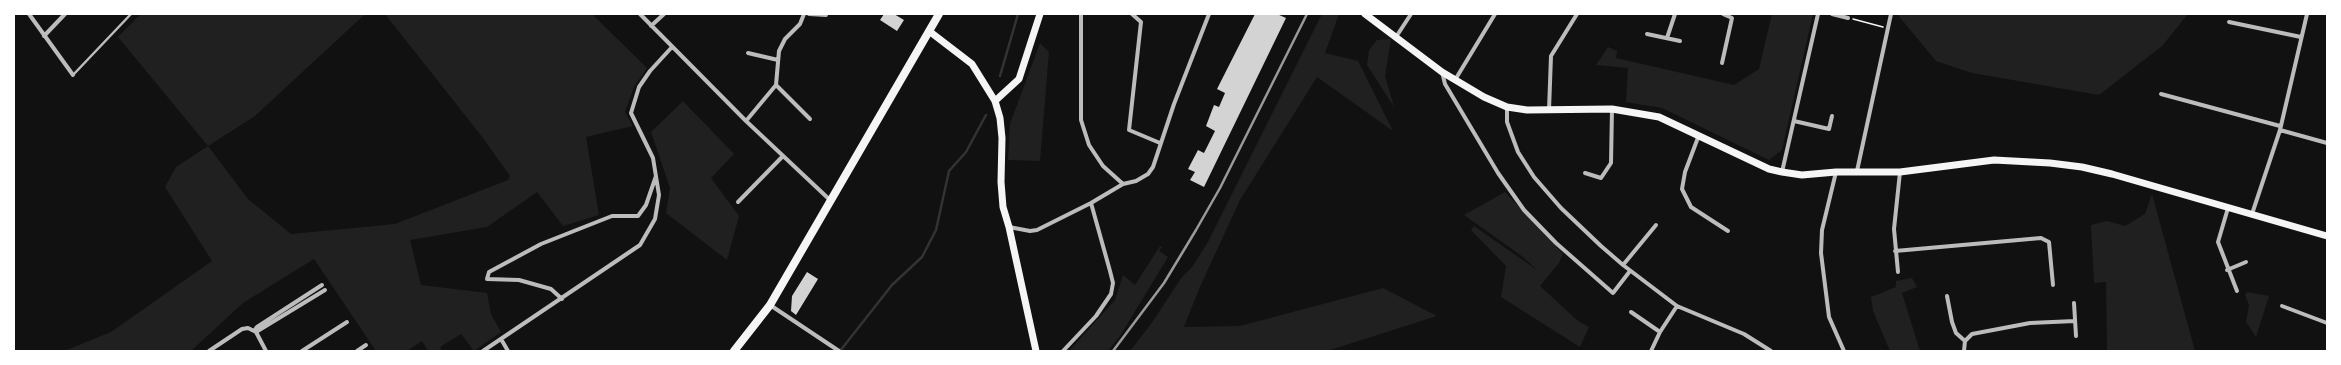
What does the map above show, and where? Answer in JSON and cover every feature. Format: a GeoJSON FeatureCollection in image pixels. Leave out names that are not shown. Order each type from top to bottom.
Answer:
{"type":"FeatureCollection","features":[{"type":"Feature","properties":{"kind":"main road"},"geometry":{"type":"LineString","coordinates":[[734,351],[770,305],[939,14]]}},
{"type":"Feature","properties":{"kind":"main road"},"geometry":{"type":"LineString","coordinates":[[995,101],[1020,79],[1040,14]]}},
{"type":"Feature","properties":{"kind":"main road"},"geometry":{"type":"LineString","coordinates":[[1365,14],[1442,72],[1484,98],[1506,107],[1527,110],[1612,109],[1659,117],[1769,168],[1782,172],[1802,175],[1857,171],[1900,172],[1994,160],[2050,163],[2082,167],[2112,174],[2327,236]]}},
{"type":"Feature","properties":{"kind":"main road"},"geometry":{"type":"LineString","coordinates":[[929,31],[972,64],[995,101],[1000,118],[1002,138],[1000,182],[1003,206],[1036,351]]}},
{"type":"Feature","properties":{"kind":"street"},"geometry":{"type":"LineString","coordinates":[[29,14],[73,75]]}},
{"type":"Feature","properties":{"kind":"street"},"geometry":{"type":"LineString","coordinates":[[44,36],[65,14]]}},
{"type":"Feature","properties":{"kind":"street"},"geometry":{"type":"LineString","coordinates":[[640,14],[746,121],[830,200]]}},
{"type":"Feature","properties":{"kind":"street"},"geometry":{"type":"LineString","coordinates":[[651,26],[664,14]]}},
{"type":"Feature","properties":{"kind":"street"},"geometry":{"type":"LineString","coordinates":[[746,121],[776,84],[778,60],[785,39],[800,24],[804,14]]}},
{"type":"Feature","properties":{"kind":"street"},"geometry":{"type":"LineString","coordinates":[[809,14],[826,15]]}},
{"type":"Feature","properties":{"kind":"street"},"geometry":{"type":"LineString","coordinates":[[1081,14],[1081,120],[1089,145],[1103,166],[1123,184]]}},
{"type":"Feature","properties":{"kind":"street"},"geometry":{"type":"LineString","coordinates":[[1132,14],[1141,22],[1129,130],[1160,143]]}},
{"type":"Feature","properties":{"kind":"street"},"geometry":{"type":"LineString","coordinates":[[1009,227],[1030,231],[1036,230],[1091,203],[1123,184],[1136,181],[1150,171],[1156,160],[1160,143],[1174,104],[1209,14]]}},
{"type":"Feature","properties":{"kind":"street"},"geometry":{"type":"LineString","coordinates":[[1396,37],[1411,14]]}},
{"type":"Feature","properties":{"kind":"street"},"geometry":{"type":"LineString","coordinates":[[1455,80],[1495,14]]}},
{"type":"Feature","properties":{"kind":"street"},"geometry":{"type":"LineString","coordinates":[[1549,110],[1551,56],[1577,14]]}},
{"type":"Feature","properties":{"kind":"street"},"geometry":{"type":"LineString","coordinates":[[1667,38],[1675,14]]}},
{"type":"Feature","properties":{"kind":"street"},"geometry":{"type":"LineString","coordinates":[[1722,63],[1733,16],[1723,14]]}},
{"type":"Feature","properties":{"kind":"street"},"geometry":{"type":"LineString","coordinates":[[1782,172],[1818,14]]}},
{"type":"Feature","properties":{"kind":"street"},"geometry":{"type":"LineString","coordinates":[[1832,14],[1848,18]]}},
{"type":"Feature","properties":{"kind":"street"},"geometry":{"type":"LineString","coordinates":[[1857,171],[1891,14]]}},
{"type":"Feature","properties":{"kind":"street"},"geometry":{"type":"LineString","coordinates":[[2252,214],[2280,128],[2307,14]]}},
{"type":"Feature","properties":{"kind":"street"},"geometry":{"type":"LineString","coordinates":[[2229,22],[2301,37]]}},
{"type":"Feature","properties":{"kind":"street"},"geometry":{"type":"LineString","coordinates":[[1647,34],[1680,41]]}},
{"type":"Feature","properties":{"kind":"street"},"geometry":{"type":"LineString","coordinates":[[482,351],[562,299],[640,245],[655,219],[660,195],[653,158],[631,113],[639,87],[650,71],[672,47]]}},
{"type":"Feature","properties":{"kind":"street"},"geometry":{"type":"LineString","coordinates":[[748,53],[778,60]]}},
{"type":"Feature","properties":{"kind":"street"},"geometry":{"type":"LineString","coordinates":[[1442,72],[1445,84],[1509,191],[1524,210],[1556,244],[1613,293],[1630,271]]}},
{"type":"Feature","properties":{"kind":"street"},"geometry":{"type":"LineString","coordinates":[[776,84],[810,119]]}},
{"type":"Feature","properties":{"kind":"street"},"geometry":{"type":"LineString","coordinates":[[2161,94],[2327,143]]}},
{"type":"Feature","properties":{"kind":"street"},"geometry":{"type":"LineString","coordinates":[[1506,107],[1507,122],[1518,152],[1534,177],[1560,208],[1630,271],[1677,306],[1744,334],[1772,351]]}},
{"type":"Feature","properties":{"kind":"street"},"geometry":{"type":"LineString","coordinates":[[1585,173],[1601,178],[1611,163],[1612,109]]}},
{"type":"Feature","properties":{"kind":"street"},"geometry":{"type":"LineString","coordinates":[[1794,121],[1829,129],[1832,116]]}},
{"type":"Feature","properties":{"kind":"street"},"geometry":{"type":"LineString","coordinates":[[1700,135],[1685,172],[1682,189],[1691,207],[1728,231]]}},
{"type":"Feature","properties":{"kind":"street"},"geometry":{"type":"LineString","coordinates":[[738,202],[783,156]]}},
{"type":"Feature","properties":{"kind":"street"},"geometry":{"type":"LineString","coordinates":[[1836,172],[1822,230],[1820,253],[1829,317],[1844,351]]}},
{"type":"Feature","properties":{"kind":"street"},"geometry":{"type":"LineString","coordinates":[[1898,272],[1894,229],[1900,172]]}},
{"type":"Feature","properties":{"kind":"street"},"geometry":{"type":"LineString","coordinates":[[562,299],[551,289],[519,280],[487,279],[489,272],[541,244],[612,216],[638,216],[646,205],[656,176]]}},
{"type":"Feature","properties":{"kind":"street"},"geometry":{"type":"LineString","coordinates":[[1063,351],[1096,316],[1106,304],[1111,294],[1112,277],[1091,203]]}},
{"type":"Feature","properties":{"kind":"street"},"geometry":{"type":"LineString","coordinates":[[2228,208],[2218,242],[2237,292]]}},
{"type":"Feature","properties":{"kind":"street"},"geometry":{"type":"LineString","coordinates":[[1623,265],[1656,225]]}},
{"type":"Feature","properties":{"kind":"street"},"geometry":{"type":"LineString","coordinates":[[1895,251],[2041,238],[2049,242],[2053,285]]}},
{"type":"Feature","properties":{"kind":"street"},"geometry":{"type":"LineString","coordinates":[[2228,270],[2246,262]]}},
{"type":"Feature","properties":{"kind":"street"},"geometry":{"type":"LineString","coordinates":[[255,332],[256,326],[322,285]]}},
{"type":"Feature","properties":{"kind":"street"},"geometry":{"type":"LineString","coordinates":[[255,332],[325,290]]}},
{"type":"Feature","properties":{"kind":"street"},"geometry":{"type":"LineString","coordinates":[[1947,296],[1952,322],[1956,333],[1965,341]]}},
{"type":"Feature","properties":{"kind":"street"},"geometry":{"type":"LineString","coordinates":[[2074,302],[2076,336]]}},
{"type":"Feature","properties":{"kind":"street"},"geometry":{"type":"LineString","coordinates":[[770,305],[838,350]]}},
{"type":"Feature","properties":{"kind":"street"},"geometry":{"type":"LineString","coordinates":[[1651,351],[1660,332],[1677,306]]}},
{"type":"Feature","properties":{"kind":"street"},"geometry":{"type":"LineString","coordinates":[[2282,306],[2327,323]]}},
{"type":"Feature","properties":{"kind":"street"},"geometry":{"type":"LineString","coordinates":[[1631,312],[1660,332]]}},
{"type":"Feature","properties":{"kind":"street"},"geometry":{"type":"LineString","coordinates":[[1964,351],[1965,341],[1972,334],[1991,329],[2030,323],[2075,320]]}},
{"type":"Feature","properties":{"kind":"street"},"geometry":{"type":"LineString","coordinates":[[302,351],[347,322]]}},
{"type":"Feature","properties":{"kind":"street"},"geometry":{"type":"LineString","coordinates":[[209,351],[242,329],[248,328],[255,332],[266,351]]}},
{"type":"Feature","properties":{"kind":"street"},"geometry":{"type":"LineString","coordinates":[[500,339],[508,351]]}},
{"type":"Feature","properties":{"kind":"street"},"geometry":{"type":"LineString","coordinates":[[357,351],[366,345]]}},
{"type":"Feature","properties":{"kind":"lane"},"geometry":{"type":"LineString","coordinates":[[73,75],[131,14]]}},
{"type":"Feature","properties":{"kind":"path"},"geometry":{"type":"LineString","coordinates":[[1848,18],[1888,28]]}},
{"type":"Feature","properties":{"kind":"shaded area"},"geometry":{"type":"Polygon","coordinates":[[[141,14],[364,15],[255,116],[208,146],[118,37],[141,14]]]}},
{"type":"Feature","properties":{"kind":"shaded area"},"geometry":{"type":"Polygon","coordinates":[[[385,14],[592,14],[647,68],[634,87],[625,112],[633,126],[586,137],[599,215],[563,226],[537,192],[487,227],[410,240],[421,285],[487,293],[491,314],[501,332],[474,351],[461,334],[440,347],[442,351],[428,351],[422,341],[407,351],[376,351],[314,259],[243,303],[191,351],[64,351],[111,332],[212,261],[165,187],[176,167],[208,146],[248,199],[291,234],[395,224],[508,180],[510,176],[483,138],[385,14]]]}},
{"type":"Feature","properties":{"kind":"shaded area"},"geometry":{"type":"Polygon","coordinates":[[[1322,14],[1339,14],[1325,53],[1358,61],[1393,131],[1317,77],[1240,200],[1199,289],[1184,327],[1240,326],[1383,288],[1437,316],[1327,351],[1130,351],[1151,324],[1182,277],[1192,267],[1208,242],[1322,14]]]}},
{"type":"Feature","properties":{"kind":"shaded area"},"geometry":{"type":"Polygon","coordinates":[[[1772,14],[1813,14],[1782,150],[1769,160],[1662,108],[1626,102],[1628,68],[1596,65],[1608,47],[1617,51],[1616,58],[1734,85],[1759,69],[1772,14]]]}},
{"type":"Feature","properties":{"kind":"shaded area"},"geometry":{"type":"Polygon","coordinates":[[[1897,14],[2188,14],[2162,46],[2099,95],[1972,73],[1936,61],[1897,14]]]}},
{"type":"Feature","properties":{"kind":"shaded area"},"geometry":{"type":"Polygon","coordinates":[[[1391,39],[1385,76],[1394,107],[1367,65],[1369,50],[1377,40],[1391,39]]]}},
{"type":"Feature","properties":{"kind":"shaded area"},"geometry":{"type":"Polygon","coordinates":[[[1040,43],[1049,52],[1040,161],[1008,160],[1010,124],[1040,43]]]}},
{"type":"Feature","properties":{"kind":"shaded area"},"geometry":{"type":"Polygon","coordinates":[[[683,101],[734,154],[711,178],[739,216],[727,260],[666,213],[670,188],[651,132],[683,101]]]}},
{"type":"Feature","properties":{"kind":"shaded area"},"geometry":{"type":"Polygon","coordinates":[[[1505,192],[1563,254],[1559,263],[1540,286],[1578,321],[1589,327],[1580,347],[1501,297],[1506,266],[1471,230],[1474,226],[1537,270],[1523,257],[1464,215],[1505,192]]]}},
{"type":"Feature","properties":{"kind":"shaded area"},"geometry":{"type":"Polygon","coordinates":[[[2152,194],[2195,351],[2107,351],[2106,282],[2094,283],[2091,225],[2107,221],[2125,226],[2145,214],[2152,194]]]}},
{"type":"Feature","properties":{"kind":"shaded area"},"geometry":{"type":"Polygon","coordinates":[[[1160,246],[1162,247],[1159,251],[1168,257],[1120,336],[1108,351],[1069,351],[1115,300],[1123,275],[1135,285],[1160,246]]]}},
{"type":"Feature","properties":{"kind":"shaded area"},"geometry":{"type":"Polygon","coordinates":[[[1912,278],[1917,287],[1902,293],[1920,351],[1890,351],[1873,311],[1871,297],[1896,287],[1896,281],[1912,278]]]}},
{"type":"Feature","properties":{"kind":"shaded area"},"geometry":{"type":"Polygon","coordinates":[[[2248,292],[2269,296],[2256,337],[2246,322],[2249,306],[2245,294],[2248,292]]]}},
{"type":"Feature","properties":{"kind":"building"},"geometry":{"type":"Polygon","coordinates":[[[884,14],[894,14],[904,20],[897,31],[880,20],[884,14]]]}},
{"type":"Feature","properties":{"kind":"building"},"geometry":{"type":"Polygon","coordinates":[[[1255,14],[1277,14],[1286,18],[1204,187],[1190,180],[1195,172],[1188,169],[1198,150],[1204,153],[1215,131],[1206,126],[1214,105],[1219,107],[1225,93],[1217,89],[1255,14]]]}},
{"type":"Feature","properties":{"kind":"building"},"geometry":{"type":"Polygon","coordinates":[[[807,272],[818,279],[796,315],[791,311],[792,296],[807,272]]]}},
{"type":"Feature","properties":{"kind":"waterway"},"geometry":{"type":"LineString","coordinates":[[1000,76],[1018,14]]}},
{"type":"Feature","properties":{"kind":"waterway"},"geometry":{"type":"LineString","coordinates":[[840,351],[892,285],[922,257],[936,230],[949,171],[966,152],[986,115]]}},
{"type":"Feature","properties":{"kind":"railway"},"geometry":{"type":"LineString","coordinates":[[1113,351],[1164,283],[1196,230],[1220,188],[1307,14]]}}]}
